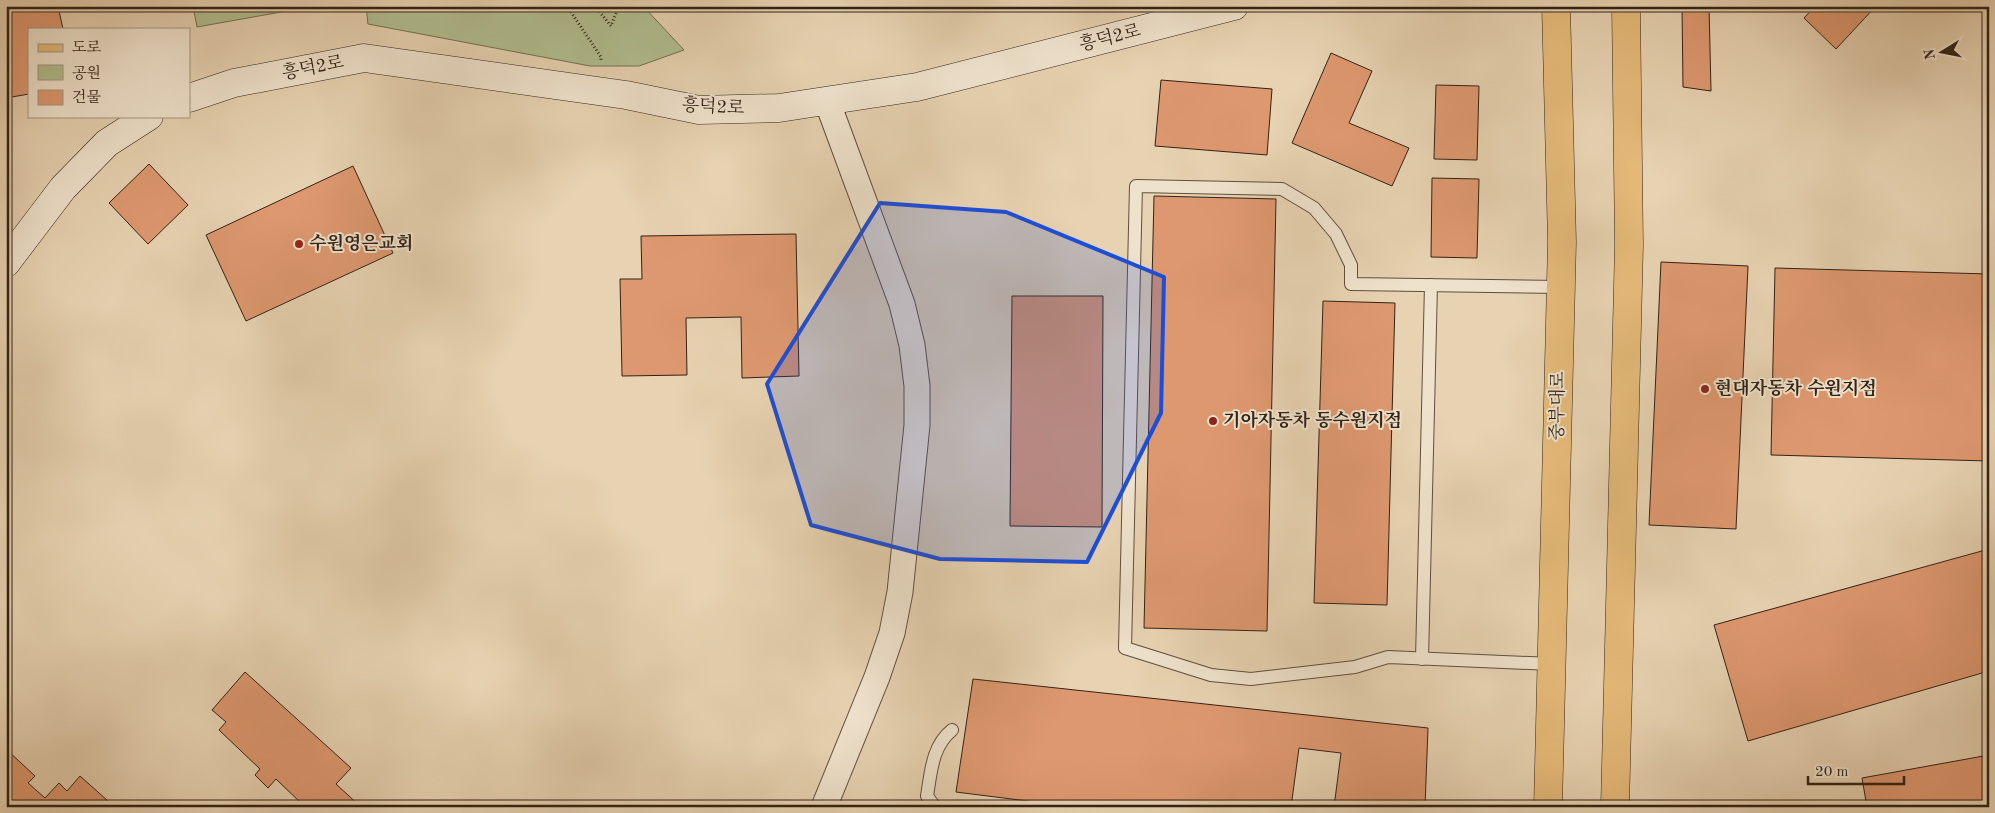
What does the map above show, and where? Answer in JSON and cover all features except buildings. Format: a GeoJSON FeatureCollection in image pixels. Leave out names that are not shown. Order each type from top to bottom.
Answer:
{"type":"FeatureCollection","features":[{"type":"Feature","properties":{"kind":"main road","name":"중부대로"},"geometry":{"type":"LineString","coordinates":[[1548,807],[1562,242],[1556,6]]}},
{"type":"Feature","properties":{"kind":"main road"},"geometry":{"type":"LineString","coordinates":[[1615,807],[1629,245],[1626,6]]}},
{"type":"Feature","properties":{"kind":"street","name":"흥덕2로"},"geometry":{"type":"LineString","coordinates":[[190,98],[234,83],[364,58],[626,95],[699,110],[779,108],[917,87],[1234,6]]}},
{"type":"Feature","properties":{"kind":"street"},"geometry":{"type":"LineString","coordinates":[[824,807],[877,677],[892,633],[900,592],[917,415],[917,386],[912,345],[902,304],[827,101]]}},
{"type":"Feature","properties":{"kind":"street"},"geometry":{"type":"LineString","coordinates":[[6,263],[63,188],[107,143],[146,118]]}},
{"type":"Feature","properties":{"kind":"lane"},"geometry":{"type":"LineString","coordinates":[[1551,664],[1388,657],[1355,667],[1251,679],[1211,675],[1125,648],[1136,186],[1282,189],[1314,208],[1336,234],[1351,265],[1351,284],[1561,287]]}},
{"type":"Feature","properties":{"kind":"lane"},"geometry":{"type":"LineString","coordinates":[[1422,659],[1431,285]]}},
{"type":"Feature","properties":{"kind":"lane"},"geometry":{"type":"LineString","coordinates":[[935,807],[927,796],[932,761],[941,738],[952,730]]}},
{"type":"Feature","properties":{"kind":"path"},"geometry":{"type":"LineString","coordinates":[[567,6],[601,57]]}},
{"type":"Feature","properties":{"kind":"path"},"geometry":{"type":"LineString","coordinates":[[595,6],[612,26],[619,6]]}},
{"type":"Feature","properties":{"kind":"highlighted area"},"geometry":{"type":"Polygon","coordinates":[[[880,203],[1006,212],[1164,277],[1161,413],[1087,562],[940,559],[811,525],[767,384],[880,203]]]}},
{"type":"Feature","properties":{"kind":"green space"},"geometry":{"type":"Polygon","coordinates":[[[193,6],[297,6],[298,9],[197,27],[193,6]]]}},
{"type":"Feature","properties":{"kind":"green space"},"geometry":{"type":"Polygon","coordinates":[[[366,6],[643,6],[684,50],[639,66],[590,66],[368,24],[366,6]]]}},
{"type":"Feature","properties":{"kind":"place","name":"수원영은교회"},"geometry":{"type":"Point","coordinates":[299,244]}},
{"type":"Feature","properties":{"kind":"place","name":"현대자동차 수원지점"},"geometry":{"type":"Point","coordinates":[1705,389]}},
{"type":"Feature","properties":{"kind":"place","name":"기아자동차 동수원지점"},"geometry":{"type":"Point","coordinates":[1213,421]}}]}
